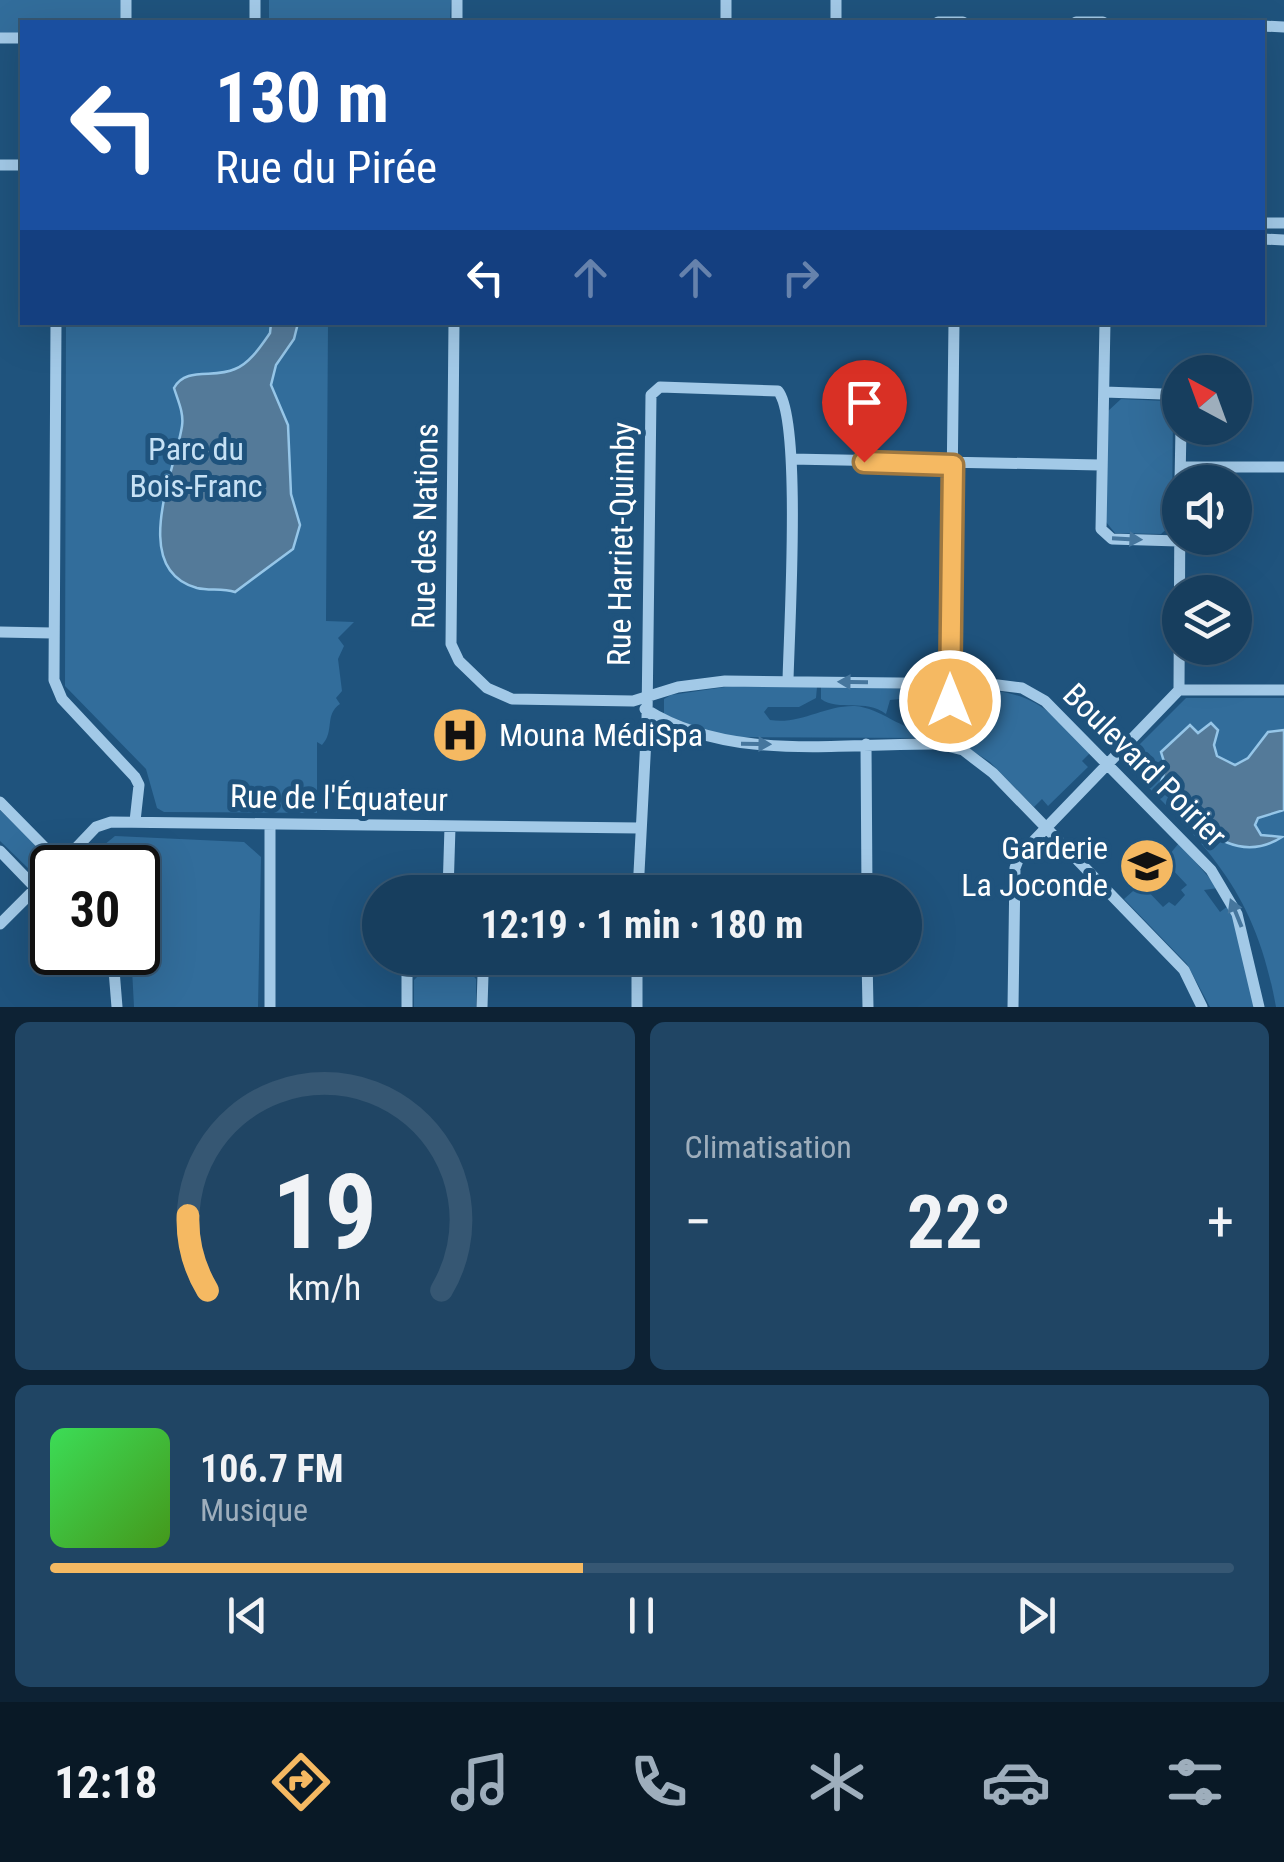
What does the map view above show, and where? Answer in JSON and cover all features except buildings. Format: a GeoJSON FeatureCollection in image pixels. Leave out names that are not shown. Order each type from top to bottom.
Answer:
{"type":"FeatureCollection","features":[{"type":"Feature","properties":{"kind":"street"},"geometry":{"type":"LineString","coordinates":[[56,325],[52,633],[56,690],[135,776],[135,821]]}},
{"type":"Feature","properties":{"kind":"street","name":"Rue des Nations"},"geometry":{"type":"LineString","coordinates":[[454,325],[454,654],[487,688],[508,699],[633,701]]}},
{"type":"Feature","properties":{"kind":"street"},"geometry":{"type":"LineString","coordinates":[[949,745],[954,325]]}},
{"type":"Feature","properties":{"kind":"street"},"geometry":{"type":"LineString","coordinates":[[1105,325],[1100,519],[1106,536],[1162,540]]}},
{"type":"Feature","properties":{"kind":"street","name":"Rue Harriet-Quimby"},"geometry":{"type":"LineString","coordinates":[[647,703],[650,395],[660,387],[778,391],[787,401],[791,459],[788,681]]}},
{"type":"Feature","properties":{"kind":"street"},"geometry":{"type":"LineString","coordinates":[[1104,392],[1162,394]]}},
{"type":"Feature","properties":{"kind":"street"},"geometry":{"type":"LineString","coordinates":[[791,459],[1100,465]]}},
{"type":"Feature","properties":{"kind":"street"},"geometry":{"type":"LineString","coordinates":[[1252,467],[1284,467]]}},
{"type":"Feature","properties":{"kind":"street"},"geometry":{"type":"LineString","coordinates":[[1014,1007],[1015,868],[1020,855],[1179,690],[1178,555]]}},
{"type":"Feature","properties":{"kind":"street"},"geometry":{"type":"LineString","coordinates":[[0,632],[52,633]]}},
{"type":"Feature","properties":{"kind":"street","name":"Boulevard Poirier"},"geometry":{"type":"LineString","coordinates":[[633,701],[647,703],[705,682],[1004,684],[1030,691],[1051,706],[1204,862],[1229,896],[1243,930],[1259,1007]]}},
{"type":"Feature","properties":{"kind":"street"},"geometry":{"type":"LineString","coordinates":[[1179,690],[1284,690]]}},
{"type":"Feature","properties":{"kind":"street"},"geometry":{"type":"LineString","coordinates":[[647,703],[685,731],[726,742],[949,745],[981,762],[1184,970],[1202,1007]]}},
{"type":"Feature","properties":{"kind":"street"},"geometry":{"type":"LineString","coordinates":[[638,875],[647,703]]}},
{"type":"Feature","properties":{"kind":"street"},"geometry":{"type":"LineString","coordinates":[[866,744],[867,875]]}},
{"type":"Feature","properties":{"kind":"street"},"geometry":{"type":"LineString","coordinates":[[0,802],[37,845]]}},
{"type":"Feature","properties":{"kind":"street","name":"Rue de l'Équateur"},"geometry":{"type":"LineString","coordinates":[[79,845],[96,828],[135,821],[270,826],[639,828]]}},
{"type":"Feature","properties":{"kind":"street"},"geometry":{"type":"LineString","coordinates":[[270,826],[270,1007]]}},
{"type":"Feature","properties":{"kind":"street"},"geometry":{"type":"LineString","coordinates":[[449,875],[450,827]]}},
{"type":"Feature","properties":{"kind":"street"},"geometry":{"type":"LineString","coordinates":[[0,851],[30,882]]}},
{"type":"Feature","properties":{"kind":"street","name":"Rue de l'Équateur"},"geometry":{"type":"LineString","coordinates":[[0,924],[30,894]]}},
{"type":"Feature","properties":{"kind":"street"},"geometry":{"type":"LineString","coordinates":[[114,975],[117,1007]]}},
{"type":"Feature","properties":{"kind":"street"},"geometry":{"type":"LineString","coordinates":[[407,1007],[408,975]]}},
{"type":"Feature","properties":{"kind":"street"},"geometry":{"type":"LineString","coordinates":[[482,1007],[483,975]]}},
{"type":"Feature","properties":{"kind":"street"},"geometry":{"type":"LineString","coordinates":[[636,1007],[637,975]]}},
{"type":"Feature","properties":{"kind":"street"},"geometry":{"type":"LineString","coordinates":[[867,975],[868,1007]]}},
{"type":"Feature","properties":{"kind":"green space"},"geometry":{"type":"Polygon","coordinates":[[[0,0],[126,0],[126,20],[20,20],[20,38],[0,38],[0,0]]]}},
{"type":"Feature","properties":{"kind":"green space"},"geometry":{"type":"Polygon","coordinates":[[[269,0],[451,0],[450,20],[269,20],[269,0]]]}},
{"type":"Feature","properties":{"kind":"green space","name":"Parc du Bois-Franc"},"geometry":{"type":"Polygon","coordinates":[[[66,325],[328,325],[326,621],[354,622],[338,638],[344,646],[338,659],[342,691],[336,698],[340,704],[332,713],[326,740],[322,745],[317,742],[317,813],[164,812],[157,808],[146,769],[65,686],[66,325]]]}},
{"type":"Feature","properties":{"kind":"green space"},"geometry":{"type":"Polygon","coordinates":[[[1121,399],[1162,401],[1162,445],[1173,445],[1173,465],[1162,465],[1161,534],[1115,533],[1106,522],[1107,412],[1121,399]]]}},
{"type":"Feature","properties":{"kind":"green space"},"geometry":{"type":"Polygon","coordinates":[[[732,686],[817,687],[816,698],[799,707],[768,707],[764,712],[770,720],[792,720],[855,706],[928,732],[929,738],[731,737],[664,714],[664,699],[671,695],[732,686]]]}},
{"type":"Feature","properties":{"kind":"green space"},"geometry":{"type":"Polygon","coordinates":[[[821,687],[929,689],[929,695],[907,705],[900,699],[890,700],[886,714],[870,707],[828,703],[821,699],[821,687]]]}},
{"type":"Feature","properties":{"kind":"green space"},"geometry":{"type":"Polygon","coordinates":[[[975,688],[1014,694],[1040,706],[1090,753],[1082,761],[1088,767],[1048,806],[1042,799],[1034,807],[990,762],[965,746],[964,700],[975,688]]]}},
{"type":"Feature","properties":{"kind":"green space"},"geometry":{"type":"Polygon","coordinates":[[[1186,698],[1284,698],[1284,1007],[1276,1007],[1254,929],[1222,870],[1123,761],[1186,698]]]}},
{"type":"Feature","properties":{"kind":"green space"},"geometry":{"type":"Polygon","coordinates":[[[0,810],[36,845],[30,845],[30,870],[0,841],[0,810]]]}},
{"type":"Feature","properties":{"kind":"green space"},"geometry":{"type":"Polygon","coordinates":[[[115,836],[244,842],[261,857],[258,1007],[134,1007],[132,975],[160,975],[160,845],[104,845],[115,836]]]}},
{"type":"Feature","properties":{"kind":"green space"},"geometry":{"type":"Polygon","coordinates":[[[1179,843],[1218,888],[1204,890],[1220,912],[1228,906],[1232,912],[1254,1007],[1210,1007],[1187,964],[1124,899],[1141,884],[1163,907],[1169,902],[1175,906],[1185,895],[1181,890],[1187,885],[1170,867],[1174,862],[1169,855],[1179,843]]]}},
{"type":"Feature","properties":{"kind":"green space"},"geometry":{"type":"Polygon","coordinates":[[[419,975],[472,975],[476,979],[476,1007],[414,1007],[414,980],[419,975]]]}},
{"type":"Feature","properties":{"kind":"shaded area"},"geometry":{"type":"Polygon","coordinates":[[[271,325],[298,325],[294,339],[276,365],[271,385],[288,425],[291,494],[300,525],[293,549],[235,592],[197,588],[176,577],[165,561],[160,539],[161,516],[182,426],[174,388],[186,377],[227,372],[240,366],[270,333],[271,325]]]}},
{"type":"Feature","properties":{"kind":"shaded area"},"geometry":{"type":"Polygon","coordinates":[[[1211,723],[1218,730],[1214,745],[1217,756],[1235,765],[1248,758],[1268,732],[1284,730],[1284,810],[1258,818],[1255,825],[1261,835],[1282,837],[1272,843],[1241,847],[1222,840],[1203,828],[1207,824],[1190,806],[1185,810],[1160,785],[1166,768],[1161,752],[1190,725],[1198,733],[1211,723]]]}},
{"type":"Feature","properties":{"kind":"place","name":"Mouna MédiSpa"},"geometry":{"type":"Point","coordinates":[460,735]}},
{"type":"Feature","properties":{"kind":"place","name":"Garderie La Joconde"},"geometry":{"type":"Point","coordinates":[1147,866]}},
{"type":"Feature","properties":{"kind":"route"},"geometry":{"type":"LineString","coordinates":[[864,462],[953,465],[950,701]]}}]}
